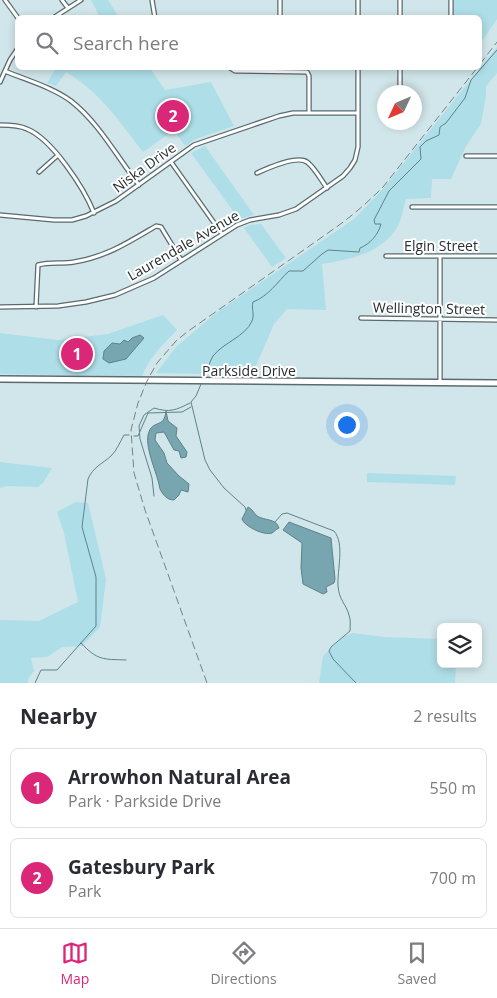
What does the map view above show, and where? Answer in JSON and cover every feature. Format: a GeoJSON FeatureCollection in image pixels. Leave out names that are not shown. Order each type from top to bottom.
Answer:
{"type":"FeatureCollection","features":[{"type":"Feature","properties":{"kind":"main road","name":"Parkside Drive"},"geometry":{"type":"LineString","coordinates":[[0,379],[497,383]]}},
{"type":"Feature","properties":{"kind":"street"},"geometry":{"type":"LineString","coordinates":[[62,0],[68,8]]}},
{"type":"Feature","properties":{"kind":"street"},"geometry":{"type":"LineString","coordinates":[[58,15],[81,0]]}},
{"type":"Feature","properties":{"kind":"street"},"geometry":{"type":"LineString","coordinates":[[152,0],[154,15]]}},
{"type":"Feature","properties":{"kind":"street"},"geometry":{"type":"LineString","coordinates":[[280,0],[280,15]]}},
{"type":"Feature","properties":{"kind":"street"},"geometry":{"type":"LineString","coordinates":[[358,0],[358,15]]}},
{"type":"Feature","properties":{"kind":"street"},"geometry":{"type":"LineString","coordinates":[[400,0],[400,15]]}},
{"type":"Feature","properties":{"kind":"street"},"geometry":{"type":"LineString","coordinates":[[450,0],[451,15]]}},
{"type":"Feature","properties":{"kind":"street"},"geometry":{"type":"LineString","coordinates":[[2,4],[6,1],[16,15]]}},
{"type":"Feature","properties":{"kind":"street"},"geometry":{"type":"LineString","coordinates":[[0,82],[15,53]]}},
{"type":"Feature","properties":{"kind":"street"},"geometry":{"type":"LineString","coordinates":[[233,70],[308,72],[309,112]]}},
{"type":"Feature","properties":{"kind":"street"},"geometry":{"type":"LineString","coordinates":[[358,70],[358,112]]}},
{"type":"Feature","properties":{"kind":"street"},"geometry":{"type":"LineString","coordinates":[[400,70],[400,85]]}},
{"type":"Feature","properties":{"kind":"street"},"geometry":{"type":"LineString","coordinates":[[4,71],[49,89],[70,101],[93,123],[139,185]]}},
{"type":"Feature","properties":{"kind":"street","name":"Niska Drive"},"geometry":{"type":"LineString","coordinates":[[0,216],[72,220],[110,205],[198,143],[293,113],[358,112]]}},
{"type":"Feature","properties":{"kind":"street","name":"Laurendale Avenue"},"geometry":{"type":"LineString","coordinates":[[0,306],[36,307],[86,302],[115,295],[154,278],[222,234],[246,221],[291,212],[303,206],[348,171],[356,156],[358,147],[358,112]]}},
{"type":"Feature","properties":{"kind":"street"},"geometry":{"type":"LineString","coordinates":[[0,124],[22,127],[32,131],[46,143],[85,192],[94,212]]}},
{"type":"Feature","properties":{"kind":"street"},"geometry":{"type":"LineString","coordinates":[[39,172],[57,156]]}},
{"type":"Feature","properties":{"kind":"street"},"geometry":{"type":"LineString","coordinates":[[466,156],[497,156]]}},
{"type":"Feature","properties":{"kind":"street"},"geometry":{"type":"LineString","coordinates":[[257,173],[293,161],[302,160],[312,166],[327,188]]}},
{"type":"Feature","properties":{"kind":"street"},"geometry":{"type":"LineString","coordinates":[[170,162],[222,234]]}},
{"type":"Feature","properties":{"kind":"street"},"geometry":{"type":"LineString","coordinates":[[412,207],[497,206]]}},
{"type":"Feature","properties":{"kind":"street"},"geometry":{"type":"LineString","coordinates":[[36,307],[38,265],[72,262],[98,257],[128,244],[156,226],[161,227],[181,260]]}},
{"type":"Feature","properties":{"kind":"street","name":"Elgin Street"},"geometry":{"type":"LineString","coordinates":[[386,256],[497,256]]}},
{"type":"Feature","properties":{"kind":"street"},"geometry":{"type":"LineString","coordinates":[[440,257],[440,384]]}},
{"type":"Feature","properties":{"kind":"street","name":"Wellington Street"},"geometry":{"type":"LineString","coordinates":[[361,318],[497,320]]}},
{"type":"Feature","properties":{"kind":"shaded area"},"geometry":{"type":"Polygon","coordinates":[[[91,0],[108,0],[118,15],[99,15],[91,0]]]}},
{"type":"Feature","properties":{"kind":"shaded area"},"geometry":{"type":"Polygon","coordinates":[[[454,0],[497,0],[497,19],[482,41],[482,15],[454,15],[454,0]]]}},
{"type":"Feature","properties":{"kind":"shaded area"},"geometry":{"type":"Polygon","coordinates":[[[497,47],[497,73],[486,86],[481,124],[466,146],[451,179],[432,179],[431,198],[406,199],[398,226],[383,243],[374,249],[354,257],[322,264],[326,310],[287,309],[274,324],[252,375],[156,373],[176,347],[216,313],[354,219],[382,190],[479,70],[482,70],[482,66],[497,47]]]}},
{"type":"Feature","properties":{"kind":"shaded area"},"geometry":{"type":"Polygon","coordinates":[[[55,70],[151,70],[165,90],[211,82],[234,126],[196,139],[185,146],[174,130],[143,152],[109,108],[78,80],[66,72],[56,86],[47,83],[55,70]]]}},
{"type":"Feature","properties":{"kind":"shaded area"},"geometry":{"type":"Polygon","coordinates":[[[205,146],[254,215],[239,219],[191,153],[205,146]]]}},
{"type":"Feature","properties":{"kind":"shaded area"},"geometry":{"type":"Polygon","coordinates":[[[261,224],[286,258],[272,267],[244,228],[261,224]]]}},
{"type":"Feature","properties":{"kind":"shaded area"},"geometry":{"type":"Polygon","coordinates":[[[163,315],[177,330],[153,357],[142,376],[0,374],[0,333],[58,340],[108,334],[163,315]]]}},
{"type":"Feature","properties":{"kind":"shaded area"},"geometry":{"type":"Polygon","coordinates":[[[140,335],[144,338],[126,359],[109,363],[103,359],[104,351],[112,343],[120,344],[124,340],[128,342],[140,335]]]}},
{"type":"Feature","properties":{"kind":"shaded area"},"geometry":{"type":"Polygon","coordinates":[[[166,411],[168,421],[177,428],[176,436],[187,452],[186,457],[181,458],[179,451],[174,450],[164,432],[156,433],[155,440],[164,453],[167,463],[189,484],[188,492],[181,490],[174,500],[166,497],[160,489],[148,447],[150,430],[163,420],[166,411]]]}},
{"type":"Feature","properties":{"kind":"shaded area"},"geometry":{"type":"Polygon","coordinates":[[[0,462],[52,468],[43,483],[38,487],[7,486],[0,488],[0,462]]]}},
{"type":"Feature","properties":{"kind":"shaded area"},"geometry":{"type":"Polygon","coordinates":[[[367,473],[456,476],[455,485],[367,482],[367,473]]]}},
{"type":"Feature","properties":{"kind":"shaded area"},"geometry":{"type":"Polygon","coordinates":[[[76,502],[88,503],[106,579],[100,627],[82,646],[62,647],[47,657],[31,658],[34,671],[28,679],[28,683],[0,683],[0,620],[39,621],[78,602],[64,533],[57,512],[76,502]]]}},
{"type":"Feature","properties":{"kind":"shaded area"},"geometry":{"type":"Polygon","coordinates":[[[248,507],[260,518],[273,521],[279,528],[268,534],[250,527],[242,519],[248,507]]]}},
{"type":"Feature","properties":{"kind":"shaded area"},"geometry":{"type":"Polygon","coordinates":[[[289,522],[331,538],[335,579],[334,583],[326,587],[327,592],[323,594],[303,584],[301,568],[302,543],[283,530],[289,522]]]}},
{"type":"Feature","properties":{"kind":"shaded area"},"geometry":{"type":"Polygon","coordinates":[[[353,633],[384,637],[437,639],[437,668],[456,668],[455,683],[319,683],[323,656],[343,637],[353,633]]]}},
{"type":"Feature","properties":{"kind":"waterway"},"geometry":{"type":"LineString","coordinates":[[482,67],[497,50]]}},
{"type":"Feature","properties":{"kind":"waterway"},"geometry":{"type":"LineString","coordinates":[[204,378],[213,356],[249,327],[253,318],[253,302],[268,292],[289,271],[303,271],[328,250],[359,252],[360,248],[373,239],[381,224],[375,224],[374,220],[389,191],[421,159],[420,147],[426,141],[439,135],[440,127],[446,123],[465,98],[471,80],[480,70]]}},
{"type":"Feature","properties":{"kind":"waterway"},"geometry":{"type":"LineString","coordinates":[[201,384],[191,402],[205,460],[224,488],[246,510]]}},
{"type":"Feature","properties":{"kind":"waterway"},"geometry":{"type":"LineString","coordinates":[[154,496],[152,478],[140,439],[139,426],[144,415],[154,408],[173,410],[190,403]]}},
{"type":"Feature","properties":{"kind":"waterway"},"geometry":{"type":"LineString","coordinates":[[134,436],[138,436],[148,413],[182,412],[191,407]]}},
{"type":"Feature","properties":{"kind":"waterway"},"geometry":{"type":"LineString","coordinates":[[35,683],[41,670],[57,670],[96,626],[96,577],[82,527],[88,479],[95,469],[113,454],[124,435],[129,435]]}},
{"type":"Feature","properties":{"kind":"waterway"},"geometry":{"type":"LineString","coordinates":[[275,522],[282,514],[287,513],[334,531],[337,536],[340,550],[339,591],[350,617],[350,631],[331,647],[329,651],[333,659],[356,683]]}},
{"type":"Feature","properties":{"kind":"waterway"},"geometry":{"type":"LineString","coordinates":[[81,643],[101,658],[126,660]]}},
{"type":"Feature","properties":{"kind":"railway"},"geometry":{"type":"LineString","coordinates":[[482,61],[497,42]]}},
{"type":"Feature","properties":{"kind":"railway"},"geometry":{"type":"LineString","coordinates":[[207,683],[145,510],[134,473],[131,430],[138,403],[147,381],[157,363],[176,341],[187,332],[354,214],[372,198],[383,187],[475,70]]}},
{"type":"Feature","properties":{"kind":"place","name":"Gatesbury Park"},"geometry":{"type":"Point","coordinates":[173,116]}},
{"type":"Feature","properties":{"kind":"place","name":"Arrowhon Natural Area"},"geometry":{"type":"Point","coordinates":[77,354]}}]}
